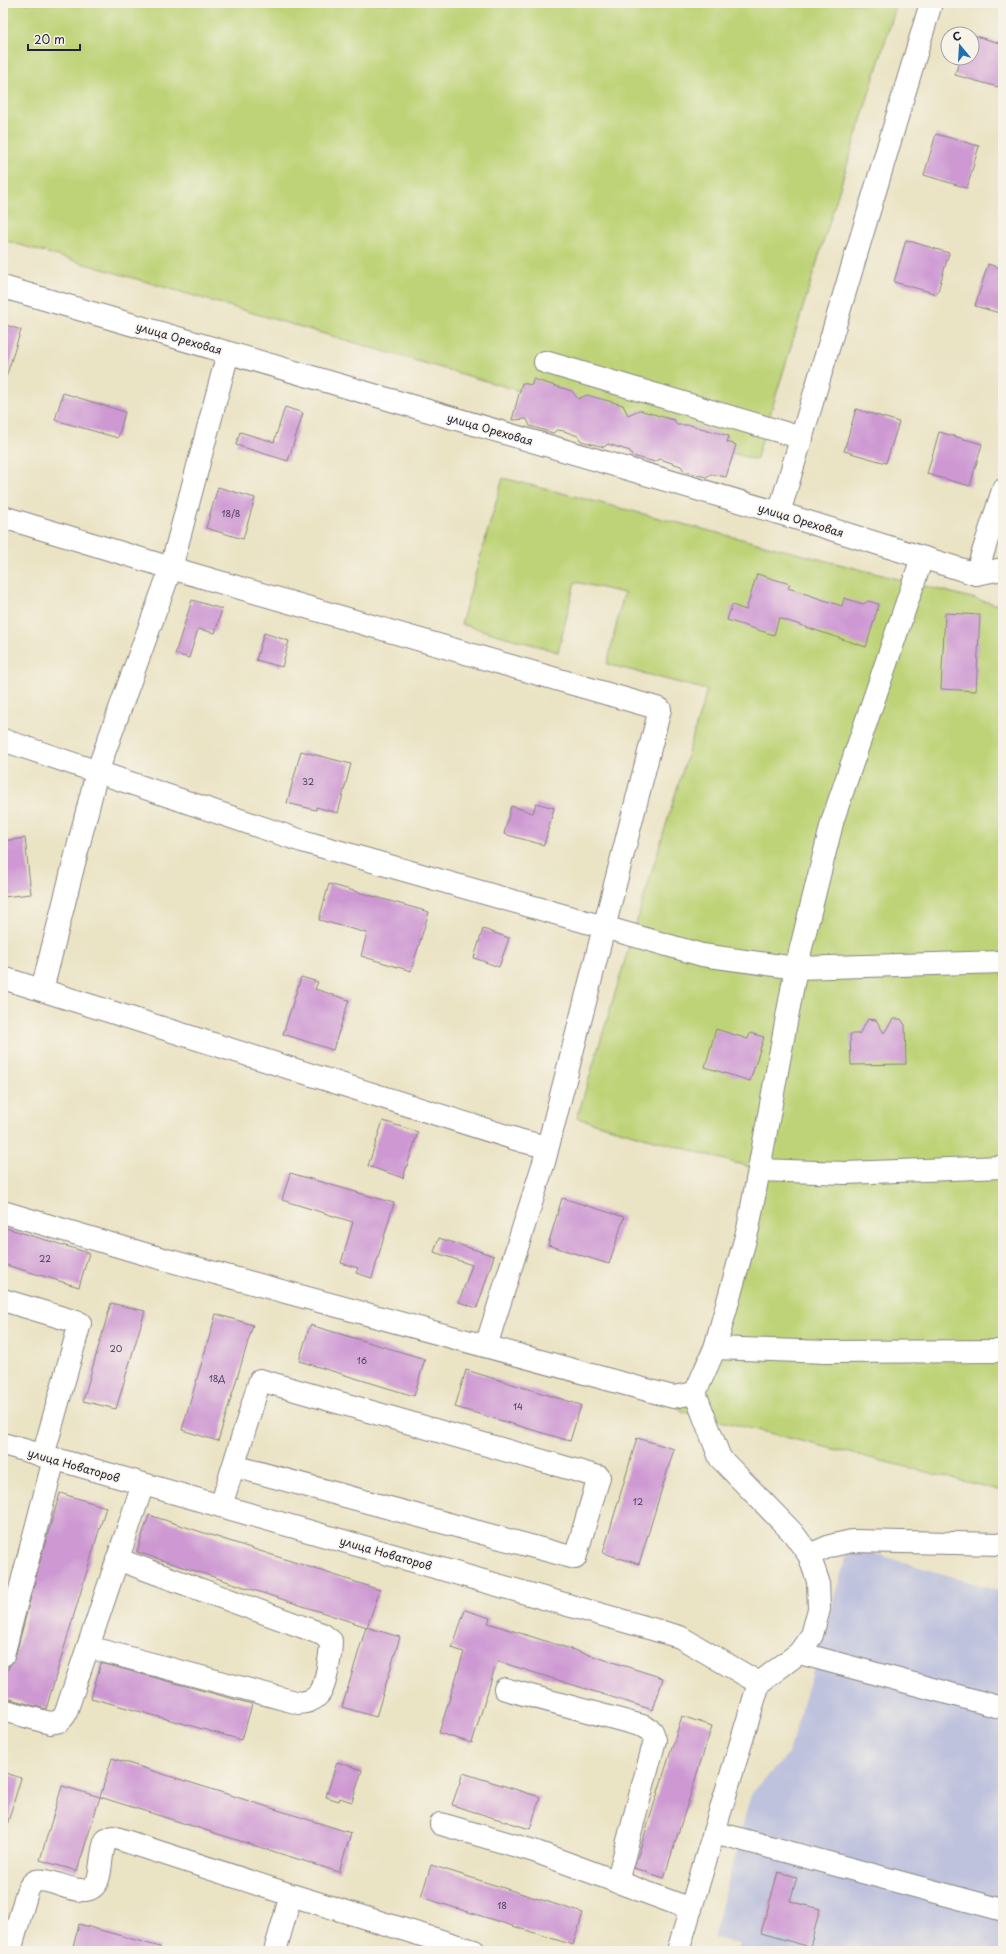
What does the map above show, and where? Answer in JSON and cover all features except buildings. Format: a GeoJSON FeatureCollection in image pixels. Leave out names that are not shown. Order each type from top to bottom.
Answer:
{"type":"FeatureCollection","features":[{"type":"Feature","properties":{"kind":"street"},"geometry":{"type":"LineString","coordinates":[[779,513],[931,3]]}},
{"type":"Feature","properties":{"kind":"street","name":"улица Ореховая"},"geometry":{"type":"LineString","coordinates":[[3,287],[779,513],[976,574]]}},
{"type":"Feature","properties":{"kind":"street"},"geometry":{"type":"LineString","coordinates":[[42,990],[97,772],[171,568],[228,352]]}},
{"type":"Feature","properties":{"kind":"street"},"geometry":{"type":"LineString","coordinates":[[545,362],[802,438]]}},
{"type":"Feature","properties":{"kind":"street"},"geometry":{"type":"LineString","coordinates":[[1003,490],[976,574],[1003,569]]}},
{"type":"Feature","properties":{"kind":"street"},"geometry":{"type":"LineString","coordinates":[[3,517],[171,568],[660,709],[547,1147],[486,1346]]}},
{"type":"Feature","properties":{"kind":"street"},"geometry":{"type":"LineString","coordinates":[[678,1951],[759,1683],[799,1653],[812,1635],[819,1609],[818,1581],[809,1555],[793,1533],[720,1458],[694,1393],[715,1348],[748,1229],[796,968],[833,819],[922,558]]}},
{"type":"Feature","properties":{"kind":"street"},"geometry":{"type":"LineString","coordinates":[[3,740],[302,841],[702,954],[796,968],[1003,962]]}},
{"type":"Feature","properties":{"kind":"street"},"geometry":{"type":"LineString","coordinates":[[3,978],[499,1134],[547,1147]]}},
{"type":"Feature","properties":{"kind":"street"},"geometry":{"type":"LineString","coordinates":[[759,1170],[845,1173],[1003,1167]]}},
{"type":"Feature","properties":{"kind":"street"},"geometry":{"type":"LineString","coordinates":[[3,1212],[145,1254],[673,1397],[694,1393]]}},
{"type":"Feature","properties":{"kind":"street"},"geometry":{"type":"LineString","coordinates":[[3,1300],[80,1323],[3,1655]]}},
{"type":"Feature","properties":{"kind":"street"},"geometry":{"type":"LineString","coordinates":[[715,1348],[827,1352],[1003,1351]]}},
{"type":"Feature","properties":{"kind":"street"},"geometry":{"type":"LineString","coordinates":[[221,1506],[260,1380],[599,1477],[575,1558],[234,1466]]}},
{"type":"Feature","properties":{"kind":"street","name":"улица Новаторов"},"geometry":{"type":"LineString","coordinates":[[3,1444],[680,1637],[759,1683]]}},
{"type":"Feature","properties":{"kind":"street"},"geometry":{"type":"LineString","coordinates":[[3,1710],[50,1723],[60,1721],[65,1715],[143,1484]]}},
{"type":"Feature","properties":{"kind":"street"},"geometry":{"type":"LineString","coordinates":[[809,1555],[830,1546],[852,1541],[1003,1544]]}},
{"type":"Feature","properties":{"kind":"street"},"geometry":{"type":"LineString","coordinates":[[88,1647],[299,1703],[310,1701],[320,1693],[331,1655],[331,1642],[322,1634],[117,1559]]}},
{"type":"Feature","properties":{"kind":"street"},"geometry":{"type":"LineString","coordinates":[[799,1653],[1003,1708]]}},
{"type":"Feature","properties":{"kind":"street"},"geometry":{"type":"LineString","coordinates":[[505,1689],[642,1726],[652,1731],[655,1740],[617,1882]]}},
{"type":"Feature","properties":{"kind":"street"},"geometry":{"type":"LineString","coordinates":[[441,1824],[534,1851],[691,1909]]}},
{"type":"Feature","properties":{"kind":"street"},"geometry":{"type":"LineString","coordinates":[[714,1832],[1003,1910]]}},
{"type":"Feature","properties":{"kind":"street"},"geometry":{"type":"LineString","coordinates":[[10,1951],[31,1883],[38,1880],[79,1890],[89,1889],[97,1881],[102,1847],[106,1840],[113,1837],[291,1895],[474,1951]]}},
{"type":"Feature","properties":{"kind":"street"},"geometry":{"type":"LineString","coordinates":[[275,1951],[291,1895]]}},
{"type":"Feature","properties":{"kind":"shaded area"},"geometry":{"type":"Polygon","coordinates":[[[849,1546],[1003,1592],[1003,1951],[737,1951],[740,1943],[713,1938],[751,1794],[789,1753],[849,1546]]]}},
{"type":"Feature","properties":{"kind":"green space"},"geometry":{"type":"Polygon","coordinates":[[[3,3],[897,3],[756,460],[3,240],[3,3]]]}},
{"type":"Feature","properties":{"kind":"green space"},"geometry":{"type":"Polygon","coordinates":[[[503,478],[1003,606],[1003,1491],[680,1411],[760,1170],[577,1118],[707,690],[607,664],[624,593],[575,582],[558,652],[461,624],[503,478]]]}}]}
